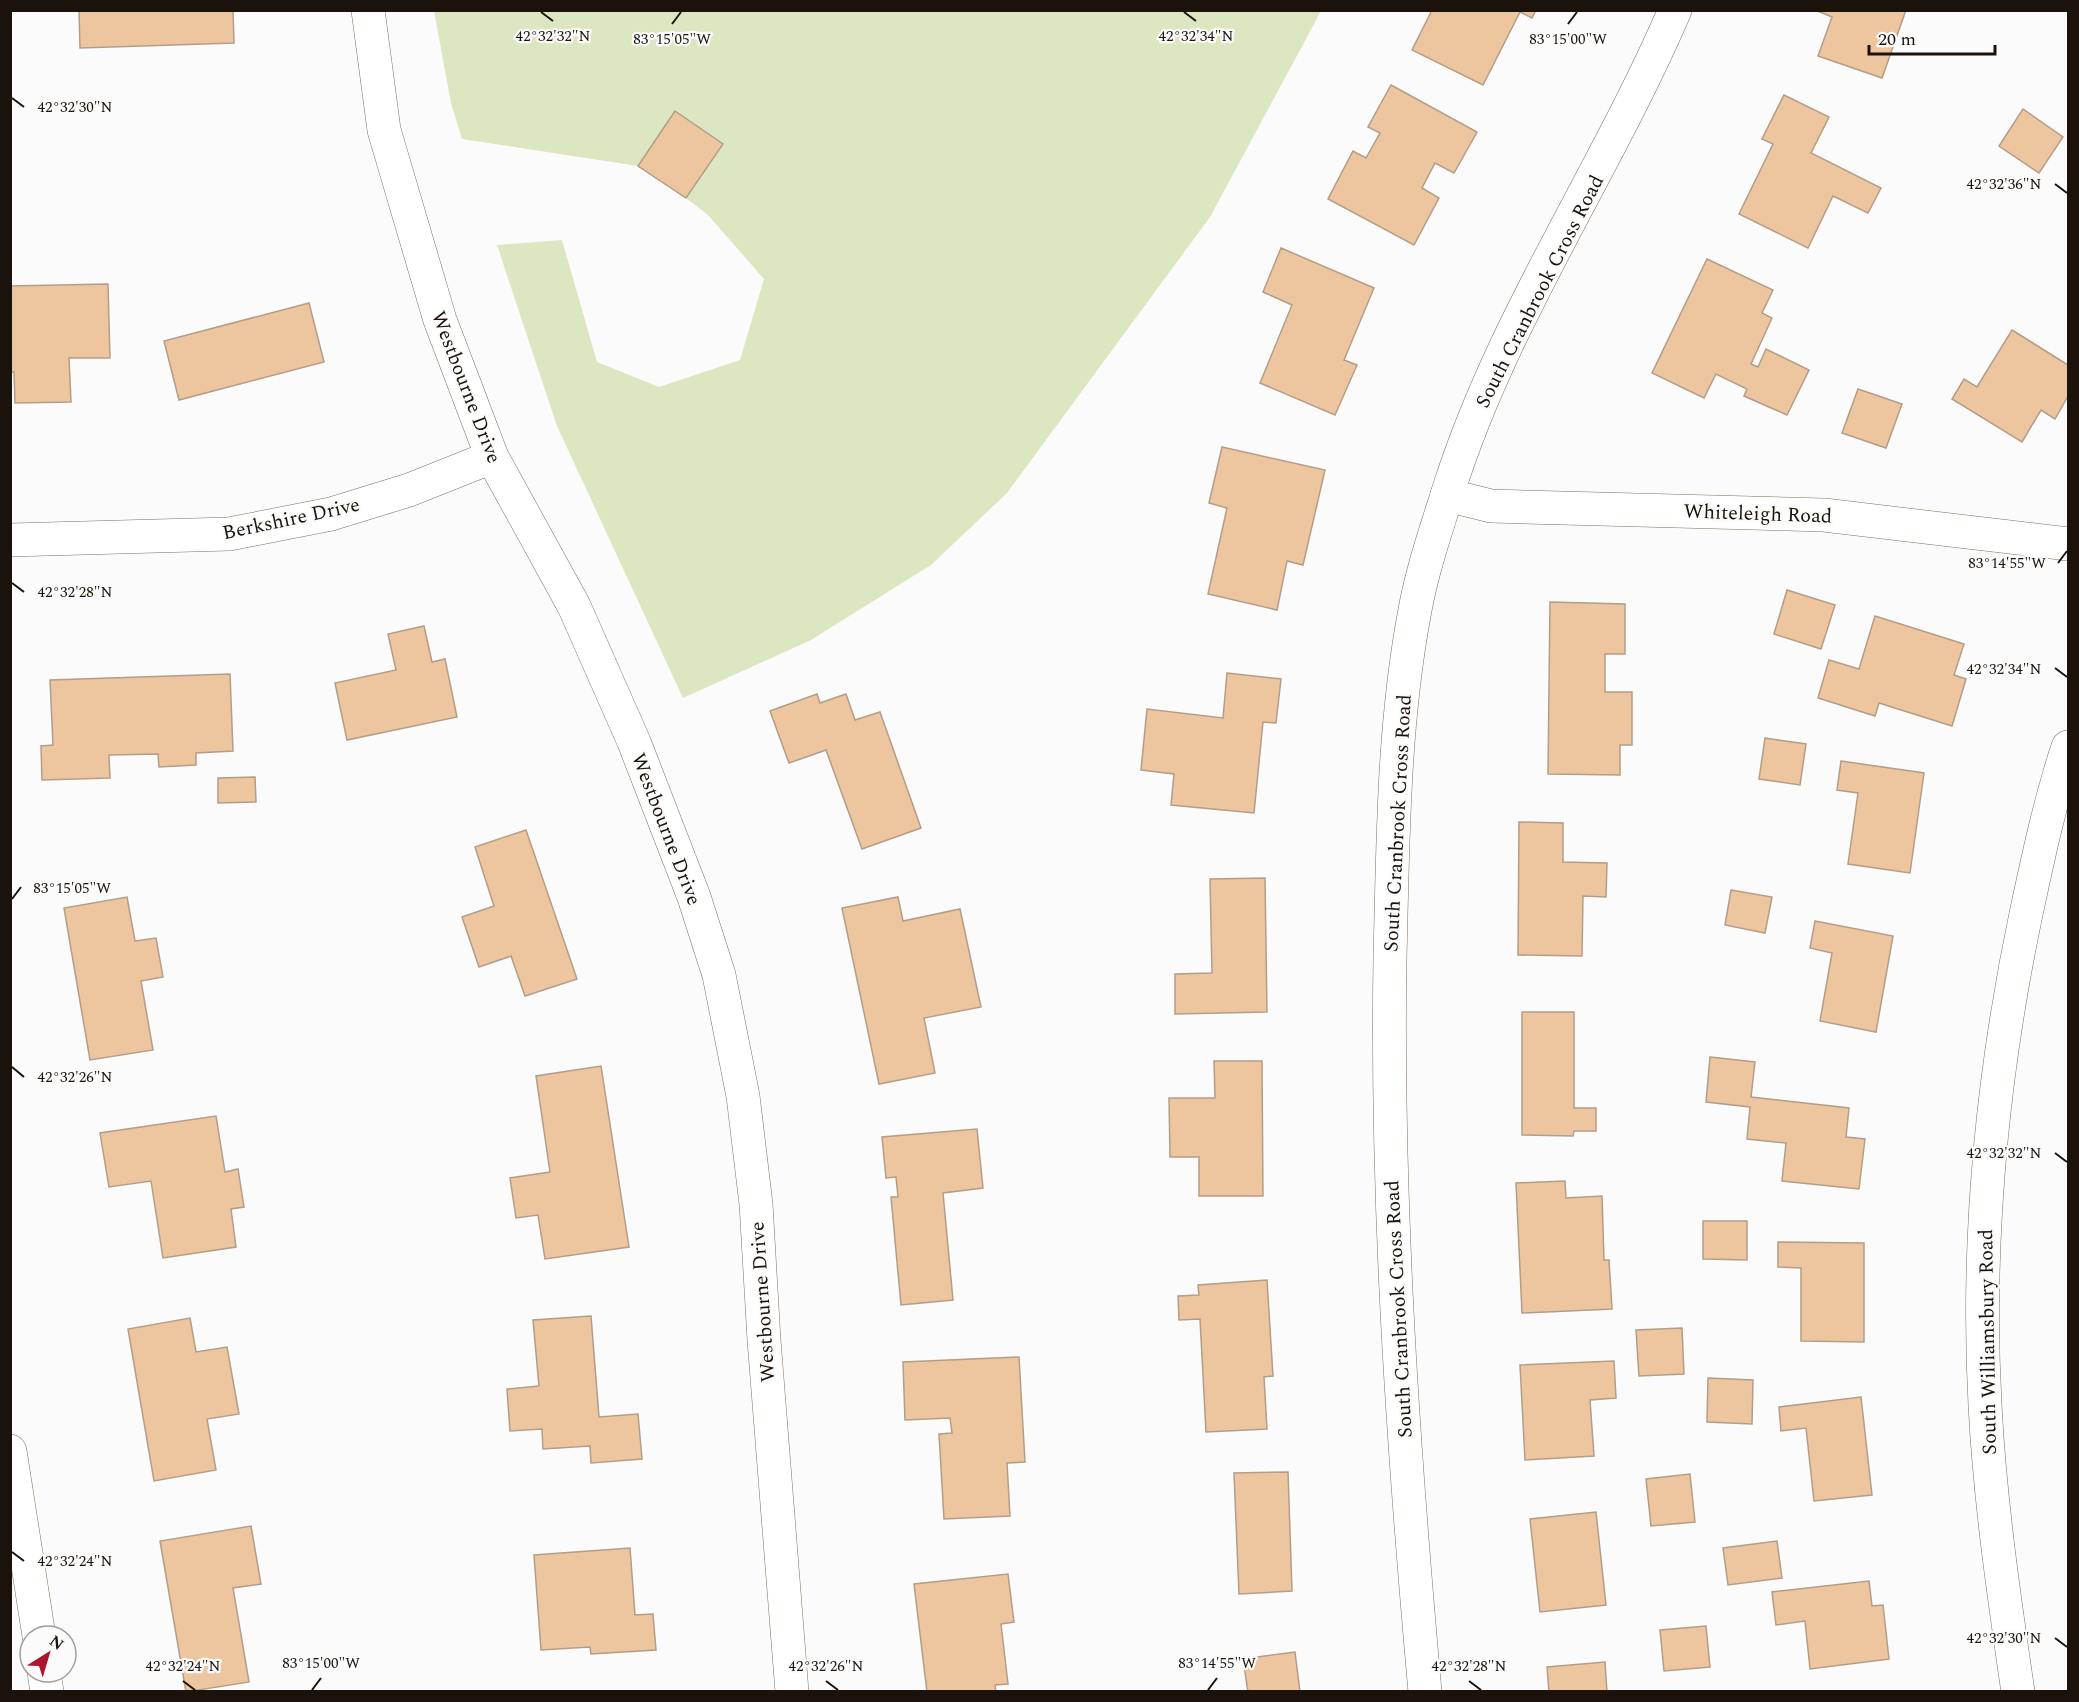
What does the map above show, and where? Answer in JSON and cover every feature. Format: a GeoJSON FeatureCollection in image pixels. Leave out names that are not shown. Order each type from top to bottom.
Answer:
{"type":"FeatureCollection","features":[{"type":"Feature","properties":{"kind":"street","name":"Westbourne Drive"},"geometry":{"type":"LineString","coordinates":[[368,10],[384,130],[440,320],[492,457],[574,606],[625,721],[694,897],[719,975],[743,1096],[756,1203],[764,1340],[792,1692]]}},
{"type":"Feature","properties":{"kind":"street","name":"South Cranbrook Cross Road"},"geometry":{"type":"LineString","coordinates":[[1425,1692],[1406,1488],[1393,1237],[1390,973],[1393,828],[1400,719],[1415,607],[1447,495],[1464,446],[1504,353],[1631,108],[1675,10]]}},
{"type":"Feature","properties":{"kind":"street","name":"Berkshire Drive"},"geometry":{"type":"LineString","coordinates":[[10,540],[229,534],[332,514],[409,490],[492,457]]}},
{"type":"Feature","properties":{"kind":"street","name":"Whiteleigh Road"},"geometry":{"type":"LineString","coordinates":[[1447,495],[1491,506],[1824,515],[2068,544]]}},
{"type":"Feature","properties":{"kind":"street","name":"South Williamsbury Road"},"geometry":{"type":"LineString","coordinates":[[2018,1692],[1994,1515],[1985,1406],[1983,1222],[2007,1008],[2036,867],[2068,747]]}},
{"type":"Feature","properties":{"kind":"street"},"geometry":{"type":"LineString","coordinates":[[10,1451],[37,1624]]}},
{"type":"Feature","properties":{"kind":"green space"},"geometry":{"type":"Polygon","coordinates":[[[434,11],[1321,11],[1210,217],[1007,493],[931,565],[811,640],[683,698],[557,426],[497,245],[562,240],[597,362],[659,387],[740,360],[764,279],[708,215],[686,198],[723,144],[675,111],[638,166],[462,139],[451,103],[434,11]]]}},
{"type":"Feature","properties":{"kind":"building"},"geometry":{"type":"Polygon","coordinates":[[[79,10],[233,10],[234,43],[80,48],[79,10]]]}},
{"type":"Feature","properties":{"kind":"building"},"geometry":{"type":"Polygon","coordinates":[[[1432,10],[1536,10],[1532,18],[1520,12],[1483,85],[1412,50],[1432,10]]]}},
{"type":"Feature","properties":{"kind":"building"},"geometry":{"type":"Polygon","coordinates":[[[1815,10],[1906,10],[1882,78],[1818,56],[1832,17],[1815,10]]]}},
{"type":"Feature","properties":{"kind":"building"},"geometry":{"type":"Polygon","coordinates":[[[1391,85],[1477,132],[1454,173],[1435,163],[1422,188],[1439,198],[1414,245],[1328,199],[1353,151],[1366,158],[1380,133],[1368,127],[1391,85]]]}},
{"type":"Feature","properties":{"kind":"building"},"geometry":{"type":"Polygon","coordinates":[[[1784,95],[1829,117],[1811,153],[1881,188],[1868,213],[1833,196],[1808,248],[1739,214],[1773,144],[1762,139],[1784,95]]]}},
{"type":"Feature","properties":{"kind":"building"},"geometry":{"type":"Polygon","coordinates":[[[2023,109],[2063,137],[2039,173],[1999,146],[2023,109]]]}},
{"type":"Feature","properties":{"kind":"building"},"geometry":{"type":"Polygon","coordinates":[[[675,111],[723,144],[686,198],[638,166],[675,111]]]}},
{"type":"Feature","properties":{"kind":"building"},"geometry":{"type":"Polygon","coordinates":[[[1281,248],[1374,288],[1344,360],[1357,365],[1335,415],[1260,383],[1292,305],[1263,292],[1281,248]]]}},
{"type":"Feature","properties":{"kind":"building"},"geometry":{"type":"Polygon","coordinates":[[[1707,259],[1773,290],[1762,313],[1772,318],[1751,364],[1758,367],[1766,349],[1809,370],[1787,415],[1744,396],[1747,389],[1716,374],[1704,398],[1652,373],[1707,259]]]}},
{"type":"Feature","properties":{"kind":"building"},"geometry":{"type":"Polygon","coordinates":[[[108,284],[110,358],[69,358],[71,402],[15,403],[14,372],[10,372],[10,286],[108,284]]]}},
{"type":"Feature","properties":{"kind":"building"},"geometry":{"type":"Polygon","coordinates":[[[309,303],[324,362],[179,400],[164,341],[309,303]]]}},
{"type":"Feature","properties":{"kind":"building"},"geometry":{"type":"Polygon","coordinates":[[[2012,330],[2068,365],[2068,396],[2055,419],[2041,410],[2022,442],[1952,399],[1964,379],[1977,387],[2012,330]]]}},
{"type":"Feature","properties":{"kind":"building"},"geometry":{"type":"Polygon","coordinates":[[[1858,389],[1902,404],[1886,448],[1842,433],[1858,389]]]}},
{"type":"Feature","properties":{"kind":"building"},"geometry":{"type":"Polygon","coordinates":[[[1222,447],[1325,470],[1303,565],[1287,561],[1277,610],[1208,594],[1227,508],[1209,503],[1222,447]]]}},
{"type":"Feature","properties":{"kind":"building"},"geometry":{"type":"Polygon","coordinates":[[[1787,590],[1835,605],[1821,649],[1774,634],[1787,590]]]}},
{"type":"Feature","properties":{"kind":"building"},"geometry":{"type":"Polygon","coordinates":[[[1550,602],[1625,604],[1625,654],[1605,654],[1605,692],[1632,692],[1632,745],[1620,745],[1620,775],[1548,774],[1550,602]]]}},
{"type":"Feature","properties":{"kind":"building"},"geometry":{"type":"Polygon","coordinates":[[[1875,616],[1964,644],[1954,675],[1966,679],[1952,726],[1879,703],[1875,716],[1818,698],[1829,660],[1859,669],[1875,616]]]}},
{"type":"Feature","properties":{"kind":"building"},"geometry":{"type":"Polygon","coordinates":[[[424,626],[432,662],[445,659],[457,717],[347,740],[335,683],[396,670],[388,634],[424,626]]]}},
{"type":"Feature","properties":{"kind":"building"},"geometry":{"type":"Polygon","coordinates":[[[1227,673],[1281,679],[1276,723],[1263,722],[1254,813],[1171,805],[1174,774],[1141,770],[1147,709],[1223,718],[1227,673]]]}},
{"type":"Feature","properties":{"kind":"building"},"geometry":{"type":"Polygon","coordinates":[[[230,674],[233,751],[196,753],[196,765],[159,767],[158,754],[109,755],[110,778],[42,780],[41,746],[53,745],[50,680],[230,674]]]}},
{"type":"Feature","properties":{"kind":"building"},"geometry":{"type":"Polygon","coordinates":[[[817,694],[820,703],[846,694],[855,720],[880,712],[921,828],[862,849],[826,750],[789,763],[770,711],[817,694]]]}},
{"type":"Feature","properties":{"kind":"building"},"geometry":{"type":"Polygon","coordinates":[[[1765,738],[1806,744],[1800,785],[1759,779],[1765,738]]]}},
{"type":"Feature","properties":{"kind":"building"},"geometry":{"type":"Polygon","coordinates":[[[1841,761],[1924,773],[1910,873],[1848,864],[1858,793],[1837,790],[1841,761]]]}},
{"type":"Feature","properties":{"kind":"building"},"geometry":{"type":"Polygon","coordinates":[[[255,777],[256,802],[218,803],[218,778],[255,777]]]}},
{"type":"Feature","properties":{"kind":"building"},"geometry":{"type":"Polygon","coordinates":[[[1519,822],[1563,823],[1563,862],[1607,863],[1606,897],[1583,896],[1582,956],[1518,955],[1519,822]]]}},
{"type":"Feature","properties":{"kind":"building"},"geometry":{"type":"Polygon","coordinates":[[[526,830],[577,979],[525,996],[511,956],[479,967],[462,917],[494,906],[475,847],[526,830]]]}},
{"type":"Feature","properties":{"kind":"building"},"geometry":{"type":"Polygon","coordinates":[[[1265,878],[1267,1012],[1175,1014],[1175,974],[1212,973],[1210,879],[1265,878]]]}},
{"type":"Feature","properties":{"kind":"building"},"geometry":{"type":"Polygon","coordinates":[[[1731,890],[1772,897],[1765,933],[1725,925],[1731,890]]]}},
{"type":"Feature","properties":{"kind":"building"},"geometry":{"type":"Polygon","coordinates":[[[127,897],[135,941],[156,938],[163,977],[141,981],[153,1050],[90,1060],[64,908],[127,897]]]}},
{"type":"Feature","properties":{"kind":"building"},"geometry":{"type":"Polygon","coordinates":[[[898,897],[903,921],[960,909],[981,1007],[924,1018],[935,1073],[879,1084],[842,908],[898,897]]]}},
{"type":"Feature","properties":{"kind":"building"},"geometry":{"type":"Polygon","coordinates":[[[1815,921],[1893,936],[1876,1032],[1820,1021],[1832,953],[1810,948],[1815,921]]]}},
{"type":"Feature","properties":{"kind":"building"},"geometry":{"type":"Polygon","coordinates":[[[1522,1012],[1574,1012],[1574,1108],[1596,1108],[1596,1131],[1574,1131],[1573,1136],[1522,1135],[1522,1012]]]}},
{"type":"Feature","properties":{"kind":"building"},"geometry":{"type":"Polygon","coordinates":[[[1710,1057],[1755,1062],[1751,1097],[1849,1108],[1846,1137],[1865,1139],[1859,1189],[1782,1181],[1786,1143],[1747,1139],[1750,1107],[1706,1102],[1710,1057]]]}},
{"type":"Feature","properties":{"kind":"building"},"geometry":{"type":"Polygon","coordinates":[[[1214,1061],[1262,1061],[1263,1196],[1199,1196],[1199,1157],[1170,1157],[1169,1098],[1215,1098],[1214,1061]]]}},
{"type":"Feature","properties":{"kind":"building"},"geometry":{"type":"Polygon","coordinates":[[[601,1066],[629,1247],[545,1259],[538,1215],[516,1218],[510,1178],[550,1172],[536,1076],[601,1066]]]}},
{"type":"Feature","properties":{"kind":"building"},"geometry":{"type":"Polygon","coordinates":[[[216,1116],[225,1172],[238,1169],[244,1207],[231,1209],[236,1247],[163,1258],[151,1181],[109,1187],[100,1133],[216,1116]]]}},
{"type":"Feature","properties":{"kind":"building"},"geometry":{"type":"Polygon","coordinates":[[[977,1129],[983,1188],[943,1193],[953,1300],[901,1305],[891,1197],[898,1197],[896,1177],[886,1178],[882,1137],[977,1129]]]}},
{"type":"Feature","properties":{"kind":"building"},"geometry":{"type":"Polygon","coordinates":[[[1565,1181],[1566,1198],[1602,1196],[1604,1260],[1609,1260],[1612,1309],[1522,1313],[1516,1183],[1565,1181]]]}},
{"type":"Feature","properties":{"kind":"building"},"geometry":{"type":"Polygon","coordinates":[[[1703,1221],[1747,1221],[1747,1260],[1703,1259],[1703,1221]]]}},
{"type":"Feature","properties":{"kind":"building"},"geometry":{"type":"Polygon","coordinates":[[[1778,1242],[1864,1243],[1864,1342],[1801,1341],[1801,1268],[1778,1267],[1778,1242]]]}},
{"type":"Feature","properties":{"kind":"building"},"geometry":{"type":"Polygon","coordinates":[[[1267,1280],[1273,1376],[1264,1377],[1267,1429],[1206,1432],[1200,1319],[1179,1320],[1178,1296],[1199,1295],[1198,1285],[1267,1280]]]}},
{"type":"Feature","properties":{"kind":"building"},"geometry":{"type":"Polygon","coordinates":[[[591,1316],[599,1417],[638,1414],[642,1459],[591,1463],[590,1446],[543,1449],[542,1429],[510,1431],[507,1389],[539,1386],[533,1320],[591,1316]]]}},
{"type":"Feature","properties":{"kind":"building"},"geometry":{"type":"Polygon","coordinates":[[[190,1318],[196,1352],[227,1347],[239,1414],[207,1419],[216,1470],[154,1481],[128,1329],[190,1318]]]}},
{"type":"Feature","properties":{"kind":"building"},"geometry":{"type":"Polygon","coordinates":[[[1682,1328],[1684,1374],[1639,1376],[1636,1330],[1682,1328]]]}},
{"type":"Feature","properties":{"kind":"building"},"geometry":{"type":"Polygon","coordinates":[[[1019,1357],[1025,1462],[1007,1463],[1010,1516],[944,1519],[939,1434],[952,1433],[950,1418],[905,1420],[903,1362],[1019,1357]]]}},
{"type":"Feature","properties":{"kind":"building"},"geometry":{"type":"Polygon","coordinates":[[[1614,1361],[1616,1398],[1590,1400],[1594,1456],[1525,1460],[1520,1365],[1614,1361]]]}},
{"type":"Feature","properties":{"kind":"building"},"geometry":{"type":"Polygon","coordinates":[[[1708,1378],[1753,1380],[1752,1424],[1707,1422],[1708,1378]]]}},
{"type":"Feature","properties":{"kind":"building"},"geometry":{"type":"Polygon","coordinates":[[[1861,1397],[1872,1495],[1814,1501],[1806,1428],[1781,1431],[1779,1407],[1861,1397]]]}},
{"type":"Feature","properties":{"kind":"building"},"geometry":{"type":"Polygon","coordinates":[[[1288,1472],[1292,1591],[1239,1594],[1234,1473],[1288,1472]]]}},
{"type":"Feature","properties":{"kind":"building"},"geometry":{"type":"Polygon","coordinates":[[[1690,1474],[1695,1522],[1651,1526],[1646,1479],[1690,1474]]]}},
{"type":"Feature","properties":{"kind":"building"},"geometry":{"type":"Polygon","coordinates":[[[1596,1512],[1606,1605],[1540,1612],[1530,1519],[1596,1512]]]}},
{"type":"Feature","properties":{"kind":"building"},"geometry":{"type":"Polygon","coordinates":[[[251,1526],[261,1584],[233,1588],[249,1682],[186,1692],[160,1541],[251,1526]]]}},
{"type":"Feature","properties":{"kind":"building"},"geometry":{"type":"Polygon","coordinates":[[[1777,1541],[1782,1578],[1728,1585],[1723,1548],[1777,1541]]]}},
{"type":"Feature","properties":{"kind":"building"},"geometry":{"type":"Polygon","coordinates":[[[630,1548],[635,1615],[653,1614],[656,1650],[591,1654],[590,1647],[541,1650],[534,1555],[630,1548]]]}},
{"type":"Feature","properties":{"kind":"building"},"geometry":{"type":"Polygon","coordinates":[[[1008,1574],[1014,1622],[1001,1624],[1008,1684],[995,1685],[996,1692],[927,1692],[914,1584],[1008,1574]]]}},
{"type":"Feature","properties":{"kind":"building"},"geometry":{"type":"Polygon","coordinates":[[[1869,1581],[1872,1606],[1883,1605],[1889,1659],[1810,1669],[1805,1621],[1776,1625],[1772,1592],[1869,1581]]]}},
{"type":"Feature","properties":{"kind":"building"},"geometry":{"type":"Polygon","coordinates":[[[1706,1626],[1710,1667],[1664,1671],[1660,1630],[1706,1626]]]}},
{"type":"Feature","properties":{"kind":"building"},"geometry":{"type":"Polygon","coordinates":[[[1295,1652],[1300,1692],[1248,1692],[1243,1659],[1295,1652]]]}},
{"type":"Feature","properties":{"kind":"building"},"geometry":{"type":"Polygon","coordinates":[[[1605,1662],[1607,1692],[1549,1692],[1547,1667],[1605,1662]]]}}]}
